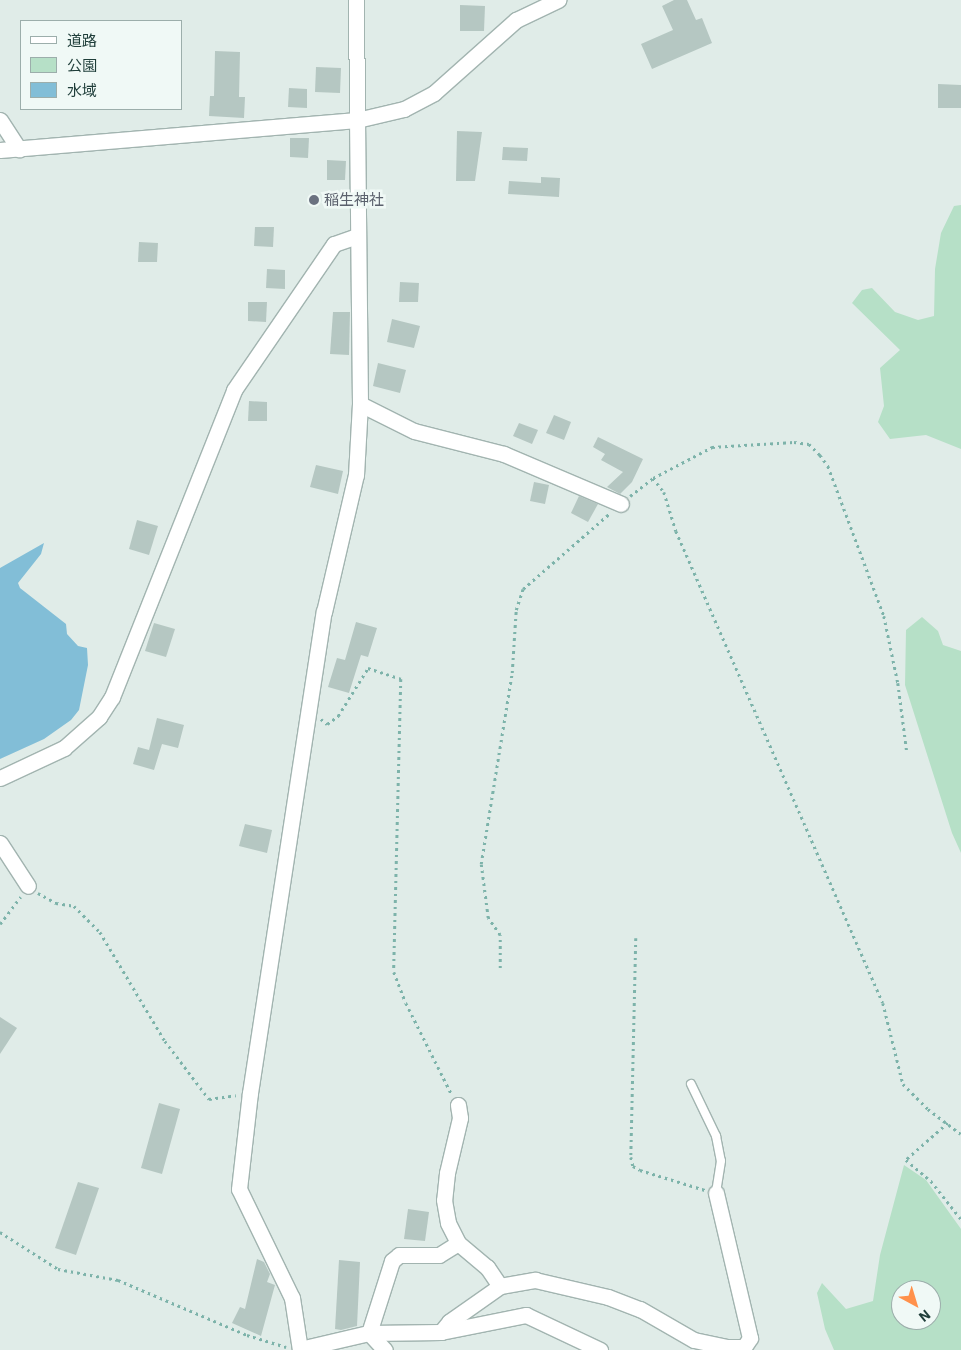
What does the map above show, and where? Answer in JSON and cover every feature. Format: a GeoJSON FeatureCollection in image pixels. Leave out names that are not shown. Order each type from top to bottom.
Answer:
{"type":"FeatureCollection","features":[{"type":"Feature","properties":{"kind":"street"},"geometry":{"type":"LineString","coordinates":[[356,0],[360,404],[356,475],[324,612],[250,1094],[239,1190],[292,1298],[300,1350],[369,1333],[441,1332],[526,1315],[600,1350]]}},
{"type":"Feature","properties":{"kind":"street"},"geometry":{"type":"LineString","coordinates":[[0,150],[357,120],[404,109],[434,92],[516,20],[558,0]]}},
{"type":"Feature","properties":{"kind":"street"},"geometry":{"type":"LineString","coordinates":[[0,120],[19,149]]}},
{"type":"Feature","properties":{"kind":"street"},"geometry":{"type":"LineString","coordinates":[[0,778],[64,748],[104,710],[112,697],[234,390],[334,244],[357,236]]}},
{"type":"Feature","properties":{"kind":"street"},"geometry":{"type":"LineString","coordinates":[[360,404],[414,431],[504,454],[621,504]]}},
{"type":"Feature","properties":{"kind":"street"},"geometry":{"type":"LineString","coordinates":[[0,843],[28,886]]}},
{"type":"Feature","properties":{"kind":"street"},"geometry":{"type":"LineString","coordinates":[[458,1105],[460,1118],[447,1173],[444,1200],[448,1223],[458,1243],[487,1267],[500,1286]]}},
{"type":"Feature","properties":{"kind":"street"},"geometry":{"type":"LineString","coordinates":[[441,1332],[449,1322],[500,1286],[535,1280],[576,1288],[640,1309],[694,1340],[728,1347],[744,1347],[750,1338],[716,1193]]}},
{"type":"Feature","properties":{"kind":"street"},"geometry":{"type":"LineString","coordinates":[[369,1333],[392,1261],[399,1255],[439,1255],[458,1243]]}},
{"type":"Feature","properties":{"kind":"street"},"geometry":{"type":"LineString","coordinates":[[369,1333],[385,1350]]}},
{"type":"Feature","properties":{"kind":"lane"},"geometry":{"type":"LineString","coordinates":[[692,1084],[716,1136],[719,1152],[716,1193]]}},
{"type":"Feature","properties":{"kind":"path"},"geometry":{"type":"LineString","coordinates":[[500,968],[500,935],[488,918],[481,864],[512,673],[516,610],[523,589],[653,478],[712,447],[794,442],[808,444],[820,455],[828,466],[886,622],[907,752]]}},
{"type":"Feature","properties":{"kind":"path"},"geometry":{"type":"LineString","coordinates":[[653,478],[670,505],[676,531],[883,1003],[903,1084],[928,1109],[961,1134]]}},
{"type":"Feature","properties":{"kind":"path"},"geometry":{"type":"LineString","coordinates":[[308,713],[328,724],[338,716],[368,668],[400,679],[394,972],[406,1004],[458,1105]]}},
{"type":"Feature","properties":{"kind":"path"},"geometry":{"type":"LineString","coordinates":[[0,924],[28,886],[56,904],[74,906],[82,911],[100,932],[142,998],[165,1041],[209,1099],[250,1094]]}},
{"type":"Feature","properties":{"kind":"path"},"geometry":{"type":"LineString","coordinates":[[636,938],[633,1166],[640,1170],[716,1193]]}},
{"type":"Feature","properties":{"kind":"path"},"geometry":{"type":"LineString","coordinates":[[948,1123],[906,1160],[932,1181],[961,1219]]}},
{"type":"Feature","properties":{"kind":"path"},"geometry":{"type":"LineString","coordinates":[[0,1232],[58,1269],[118,1280],[247,1335],[300,1350]]}},
{"type":"Feature","properties":{"kind":"green space"},"geometry":{"type":"Polygon","coordinates":[[[961,205],[961,449],[926,435],[890,439],[878,422],[884,406],[880,368],[900,350],[852,303],[862,290],[872,288],[895,312],[918,320],[934,316],[935,269],[941,233],[954,206],[961,205]]]}},
{"type":"Feature","properties":{"kind":"green space"},"geometry":{"type":"Polygon","coordinates":[[[922,617],[938,631],[943,645],[961,651],[961,853],[952,833],[905,685],[906,630],[922,617]]]}},
{"type":"Feature","properties":{"kind":"green space"},"geometry":{"type":"Polygon","coordinates":[[[904,1165],[926,1180],[961,1229],[961,1350],[834,1350],[825,1329],[817,1293],[822,1283],[846,1309],[873,1301],[880,1255],[904,1165]]]}},
{"type":"Feature","properties":{"kind":"water"},"geometry":{"type":"Polygon","coordinates":[[[44,543],[41,554],[18,583],[20,588],[66,624],[67,634],[78,646],[87,648],[88,665],[79,710],[71,720],[44,739],[0,759],[0,568],[44,543]]]}},
{"type":"Feature","properties":{"kind":"building"},"geometry":{"type":"Polygon","coordinates":[[[674,0],[687,0],[696,20],[702,18],[712,43],[652,69],[641,44],[673,30],[662,6],[674,0]]]}},
{"type":"Feature","properties":{"kind":"building"},"geometry":{"type":"Polygon","coordinates":[[[460,5],[485,6],[484,31],[460,31],[460,5]]]}},
{"type":"Feature","properties":{"kind":"building"},"geometry":{"type":"Polygon","coordinates":[[[215,51],[240,52],[239,97],[245,97],[244,118],[209,116],[210,96],[214,96],[215,51]]]}},
{"type":"Feature","properties":{"kind":"building"},"geometry":{"type":"Polygon","coordinates":[[[316,67],[341,68],[340,93],[315,92],[316,67]]]}},
{"type":"Feature","properties":{"kind":"building"},"geometry":{"type":"Polygon","coordinates":[[[938,84],[961,85],[961,108],[938,108],[938,84]]]}},
{"type":"Feature","properties":{"kind":"building"},"geometry":{"type":"Polygon","coordinates":[[[289,88],[307,89],[307,108],[288,107],[289,88]]]}},
{"type":"Feature","properties":{"kind":"building"},"geometry":{"type":"Polygon","coordinates":[[[457,131],[482,132],[475,181],[456,181],[457,131]]]}},
{"type":"Feature","properties":{"kind":"building"},"geometry":{"type":"Polygon","coordinates":[[[290,138],[309,138],[308,158],[290,157],[290,138]]]}},
{"type":"Feature","properties":{"kind":"building"},"geometry":{"type":"Polygon","coordinates":[[[503,147],[528,148],[527,161],[502,160],[503,147]]]}},
{"type":"Feature","properties":{"kind":"building"},"geometry":{"type":"Polygon","coordinates":[[[327,160],[346,161],[345,180],[327,180],[327,160]]]}},
{"type":"Feature","properties":{"kind":"building"},"geometry":{"type":"Polygon","coordinates":[[[541,177],[560,178],[559,197],[508,194],[509,181],[541,183],[541,177]]]}},
{"type":"Feature","properties":{"kind":"building"},"geometry":{"type":"Polygon","coordinates":[[[255,227],[274,227],[273,247],[254,246],[255,227]]]}},
{"type":"Feature","properties":{"kind":"building"},"geometry":{"type":"Polygon","coordinates":[[[139,242],[158,243],[157,262],[138,262],[139,242]]]}},
{"type":"Feature","properties":{"kind":"building"},"geometry":{"type":"Polygon","coordinates":[[[267,269],[285,270],[285,289],[266,288],[267,269]]]}},
{"type":"Feature","properties":{"kind":"building"},"geometry":{"type":"Polygon","coordinates":[[[400,282],[419,283],[418,302],[399,302],[400,282]]]}},
{"type":"Feature","properties":{"kind":"building"},"geometry":{"type":"Polygon","coordinates":[[[248,302],[267,302],[266,322],[248,321],[248,302]]]}},
{"type":"Feature","properties":{"kind":"building"},"geometry":{"type":"Polygon","coordinates":[[[333,312],[350,312],[349,355],[330,354],[333,312]]]}},
{"type":"Feature","properties":{"kind":"building"},"geometry":{"type":"Polygon","coordinates":[[[392,319],[420,326],[414,348],[387,342],[392,319]]]}},
{"type":"Feature","properties":{"kind":"building"},"geometry":{"type":"Polygon","coordinates":[[[378,363],[406,370],[400,393],[373,386],[378,363]]]}},
{"type":"Feature","properties":{"kind":"building"},"geometry":{"type":"Polygon","coordinates":[[[249,401],[267,402],[267,421],[248,421],[249,401]]]}},
{"type":"Feature","properties":{"kind":"building"},"geometry":{"type":"Polygon","coordinates":[[[554,415],[571,422],[564,440],[546,433],[554,415]]]}},
{"type":"Feature","properties":{"kind":"building"},"geometry":{"type":"Polygon","coordinates":[[[519,423],[538,430],[532,444],[513,436],[519,423]]]}},
{"type":"Feature","properties":{"kind":"building"},"geometry":{"type":"Polygon","coordinates":[[[598,437],[643,459],[632,482],[620,494],[607,487],[623,472],[601,460],[605,454],[593,447],[598,437]]]}},
{"type":"Feature","properties":{"kind":"building"},"geometry":{"type":"Polygon","coordinates":[[[316,465],[343,471],[338,494],[310,487],[316,465]]]}},
{"type":"Feature","properties":{"kind":"building"},"geometry":{"type":"Polygon","coordinates":[[[534,482],[549,485],[545,504],[530,501],[534,482]]]}},
{"type":"Feature","properties":{"kind":"building"},"geometry":{"type":"Polygon","coordinates":[[[579,496],[598,504],[588,522],[571,513],[579,496]]]}},
{"type":"Feature","properties":{"kind":"building"},"geometry":{"type":"Polygon","coordinates":[[[137,520],[158,526],[149,555],[129,549],[137,520]]]}},
{"type":"Feature","properties":{"kind":"building"},"geometry":{"type":"Polygon","coordinates":[[[356,622],[377,628],[368,657],[361,655],[349,693],[328,687],[337,658],[345,660],[356,622]]]}},
{"type":"Feature","properties":{"kind":"building"},"geometry":{"type":"Polygon","coordinates":[[[154,623],[175,629],[166,657],[145,651],[154,623]]]}},
{"type":"Feature","properties":{"kind":"building"},"geometry":{"type":"Polygon","coordinates":[[[157,718],[184,725],[178,748],[162,744],[154,770],[133,764],[138,747],[149,750],[157,718]]]}},
{"type":"Feature","properties":{"kind":"building"},"geometry":{"type":"Polygon","coordinates":[[[245,824],[272,830],[267,853],[239,846],[245,824]]]}},
{"type":"Feature","properties":{"kind":"building"},"geometry":{"type":"Polygon","coordinates":[[[0,1017],[17,1028],[0,1054],[0,1017]]]}},
{"type":"Feature","properties":{"kind":"building"},"geometry":{"type":"Polygon","coordinates":[[[159,1103],[180,1109],[162,1174],[141,1168],[159,1103]]]}},
{"type":"Feature","properties":{"kind":"building"},"geometry":{"type":"Polygon","coordinates":[[[78,1182],[99,1188],[76,1255],[55,1248],[78,1182]]]}},
{"type":"Feature","properties":{"kind":"building"},"geometry":{"type":"Polygon","coordinates":[[[408,1209],[429,1212],[425,1241],[404,1239],[408,1209]]]}},
{"type":"Feature","properties":{"kind":"building"},"geometry":{"type":"Polygon","coordinates":[[[257,1259],[264,1262],[270,1274],[267,1282],[275,1285],[261,1336],[232,1323],[240,1307],[245,1309],[257,1259]]]}},
{"type":"Feature","properties":{"kind":"building"},"geometry":{"type":"Polygon","coordinates":[[[339,1260],[360,1262],[357,1326],[341,1330],[335,1329],[339,1260]]]}},
{"type":"Feature","properties":{"kind":"place","name":"稲生神社"},"geometry":{"type":"Point","coordinates":[314,200]}}]}
